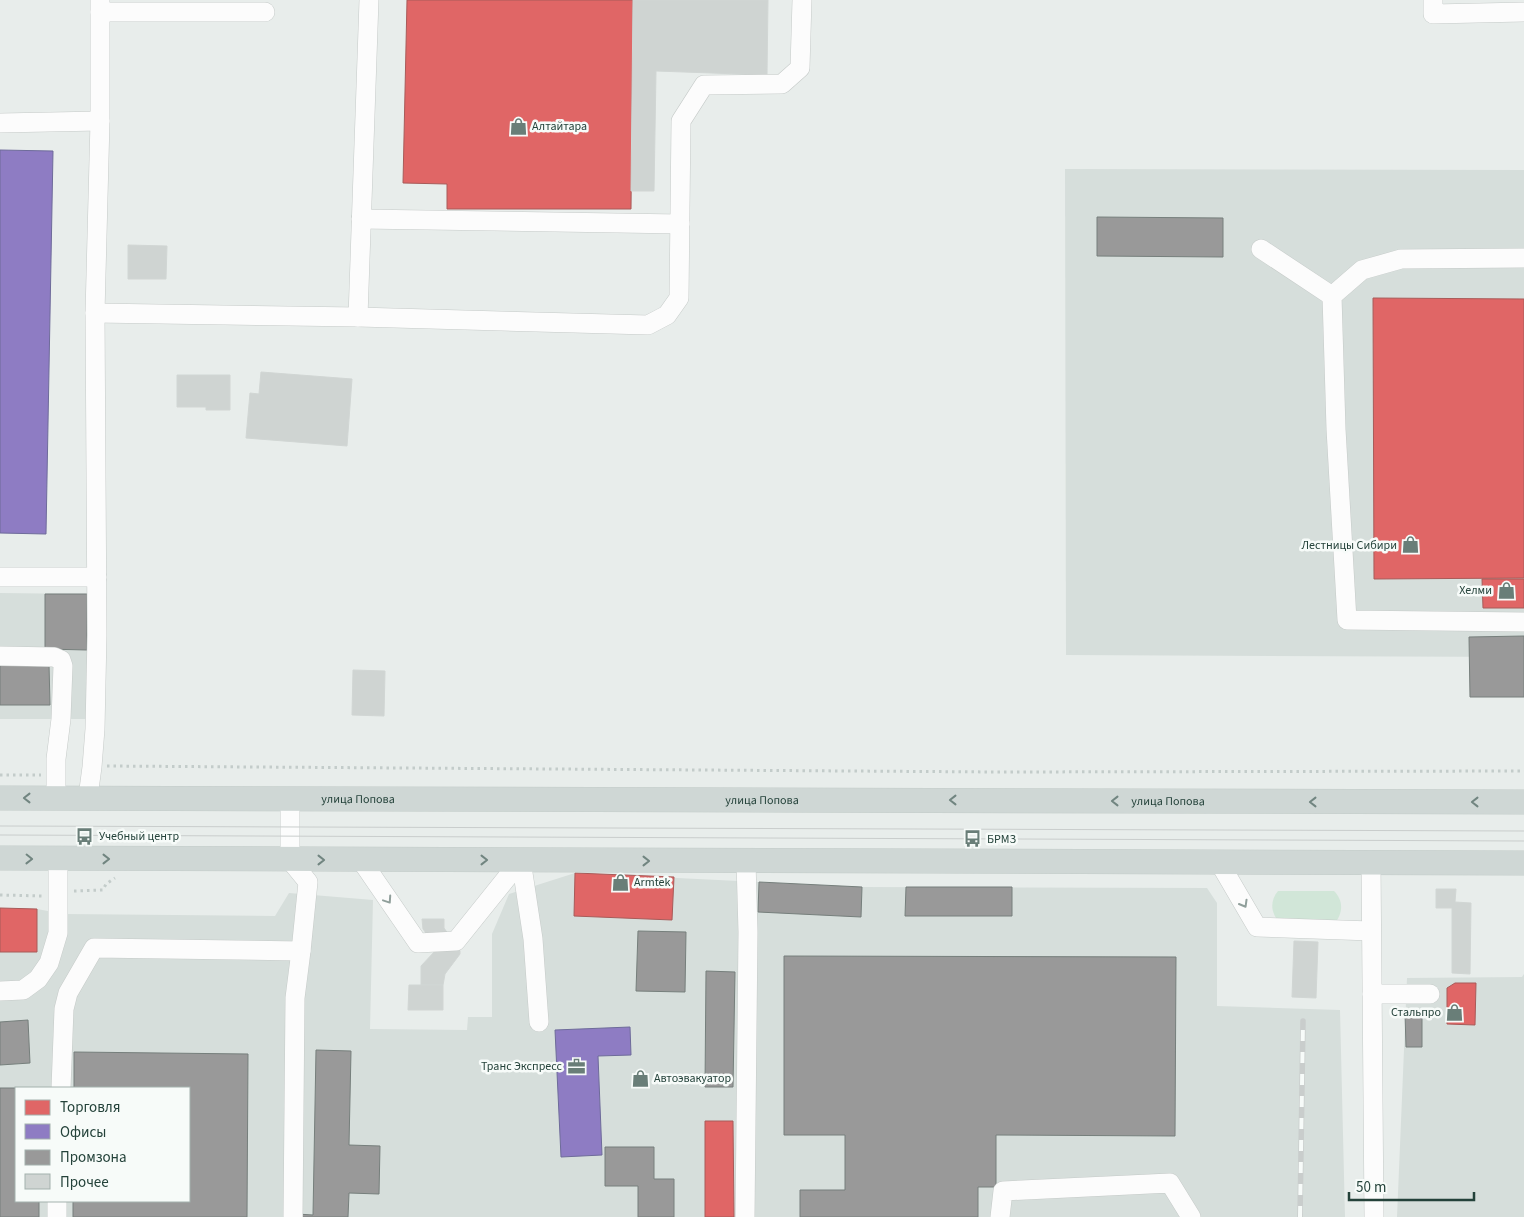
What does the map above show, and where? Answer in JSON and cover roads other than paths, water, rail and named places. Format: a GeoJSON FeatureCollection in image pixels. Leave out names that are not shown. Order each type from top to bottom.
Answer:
{"type":"FeatureCollection","features":[{"type":"Feature","properties":{"kind":"main road","name":"улица Попова"},"geometry":{"type":"LineString","coordinates":[[0,798],[1524,802]]}},
{"type":"Feature","properties":{"kind":"main road"},"geometry":{"type":"LineString","coordinates":[[0,858],[1524,863]]}},
{"type":"Feature","properties":{"kind":"street"},"geometry":{"type":"LineString","coordinates":[[358,317],[369,0]]}},
{"type":"Feature","properties":{"kind":"street"},"geometry":{"type":"LineString","coordinates":[[94,314],[358,317],[648,325],[667,315],[679,298],[681,121],[704,85],[782,84],[800,68],[802,0]]}},
{"type":"Feature","properties":{"kind":"street"},"geometry":{"type":"LineString","coordinates":[[1432,0],[1433,14],[1524,12]]}},
{"type":"Feature","properties":{"kind":"street"},"geometry":{"type":"LineString","coordinates":[[88,797],[95,729],[97,635],[94,314],[100,121],[100,6],[265,12]]}},
{"type":"Feature","properties":{"kind":"street"},"geometry":{"type":"LineString","coordinates":[[0,123],[100,121]]}},
{"type":"Feature","properties":{"kind":"street"},"geometry":{"type":"LineString","coordinates":[[361,219],[680,224]]}},
{"type":"Feature","properties":{"kind":"street"},"geometry":{"type":"LineString","coordinates":[[1262,249],[1332,296]]}},
{"type":"Feature","properties":{"kind":"street"},"geometry":{"type":"LineString","coordinates":[[1332,296],[1362,270],[1401,260],[1524,258]]}},
{"type":"Feature","properties":{"kind":"street"},"geometry":{"type":"LineString","coordinates":[[1332,296],[1336,429],[1347,620],[1524,622]]}},
{"type":"Feature","properties":{"kind":"street"},"geometry":{"type":"LineString","coordinates":[[0,577],[97,577]]}},
{"type":"Feature","properties":{"kind":"street"},"geometry":{"type":"LineString","coordinates":[[0,656],[54,657],[61,660],[63,666],[62,719],[56,760],[56,797]]}},
{"type":"Feature","properties":{"kind":"street"},"geometry":{"type":"LineString","coordinates":[[290,798],[290,860],[308,882],[295,998],[293,1217]]}},
{"type":"Feature","properties":{"kind":"street"},"geometry":{"type":"LineString","coordinates":[[0,991],[24,990],[31,986],[44,971],[53,952],[58,933],[58,859]]}},
{"type":"Feature","properties":{"kind":"street"},"geometry":{"type":"LineString","coordinates":[[361,860],[418,943],[456,941],[522,860]]}},
{"type":"Feature","properties":{"kind":"street"},"geometry":{"type":"LineString","coordinates":[[522,860],[533,939],[538,1022]]}},
{"type":"Feature","properties":{"kind":"street"},"geometry":{"type":"LineString","coordinates":[[744,1217],[748,932],[746,861]]}},
{"type":"Feature","properties":{"kind":"street"},"geometry":{"type":"LineString","coordinates":[[1220,862],[1257,927],[1371,931]]}},
{"type":"Feature","properties":{"kind":"street"},"geometry":{"type":"LineString","coordinates":[[1372,862],[1374,1217]]}},
{"type":"Feature","properties":{"kind":"street"},"geometry":{"type":"LineString","coordinates":[[61,1087],[64,1009],[68,992],[94,948],[301,951]]}},
{"type":"Feature","properties":{"kind":"street"},"geometry":{"type":"LineString","coordinates":[[1372,994],[1430,994]]}},
{"type":"Feature","properties":{"kind":"street"},"geometry":{"type":"LineString","coordinates":[[1000,1217],[1003,1191],[1170,1183],[1191,1217]]}},
{"type":"Feature","properties":{"kind":"street"},"geometry":{"type":"LineString","coordinates":[[57,1202],[57,1217]]}},
{"type":"Feature","properties":{"kind":"tram line"},"geometry":{"type":"LineString","coordinates":[[0,826],[1524,831]]}},
{"type":"Feature","properties":{"kind":"tram line"},"geometry":{"type":"LineString","coordinates":[[0,835],[1524,841]]}},
{"type":"Feature","properties":{"kind":"railway"},"geometry":{"type":"LineString","coordinates":[[1300,1217],[1303,1021]]}},
{"type":"Feature","properties":{"kind":"place","name":"Алтайтара"},"geometry":{"type":"Point","coordinates":[518,126]}},
{"type":"Feature","properties":{"kind":"place","name":"Лестницы Сибири"},"geometry":{"type":"Point","coordinates":[1411,545]}},
{"type":"Feature","properties":{"kind":"place","name":"Хелми"},"geometry":{"type":"Point","coordinates":[1506,590]}},
{"type":"Feature","properties":{"kind":"place","name":"Учебный центр"},"geometry":{"type":"Point","coordinates":[85,836]}},
{"type":"Feature","properties":{"kind":"place","name":"БРМЗ"},"geometry":{"type":"Point","coordinates":[973,839]}},
{"type":"Feature","properties":{"kind":"place","name":"Armtek"},"geometry":{"type":"Point","coordinates":[620,882]}},
{"type":"Feature","properties":{"kind":"place","name":"Стальпро"},"geometry":{"type":"Point","coordinates":[1455,1012]}},
{"type":"Feature","properties":{"kind":"place","name":"Транс Экспресс"},"geometry":{"type":"Point","coordinates":[576,1066]}},
{"type":"Feature","properties":{"kind":"place","name":"Автоэвакуатор"},"geometry":{"type":"Point","coordinates":[640,1078]}}]}
